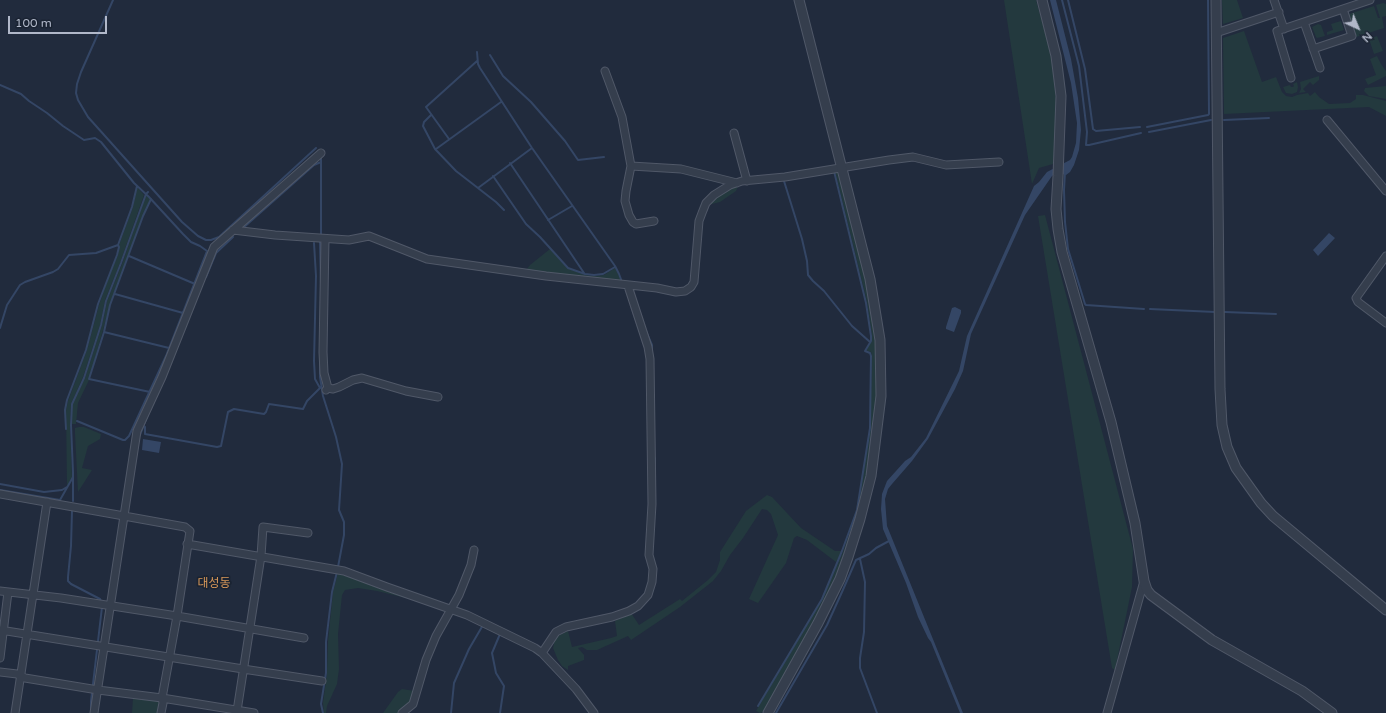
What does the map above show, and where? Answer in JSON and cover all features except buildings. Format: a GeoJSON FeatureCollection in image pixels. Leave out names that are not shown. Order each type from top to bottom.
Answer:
{"type":"FeatureCollection","features":[{"type":"Feature","properties":{"kind":"street"},"geometry":{"type":"LineString","coordinates":[[768,713],[818,623],[840,579],[860,519],[871,476],[881,396],[879,333],[870,279],[799,0]]}},
{"type":"Feature","properties":{"kind":"street"},"geometry":{"type":"LineString","coordinates":[[1042,0],[1056,56],[1060,89],[1059,164],[1056,209],[1062,252],[1111,422],[1135,523],[1144,581],[1147,590],[1212,640],[1302,691],[1332,713]]}},
{"type":"Feature","properties":{"kind":"street"},"geometry":{"type":"LineString","coordinates":[[1216,0],[1220,390],[1222,425],[1227,447],[1236,468],[1260,503],[1273,516],[1386,610]]}},
{"type":"Feature","properties":{"kind":"street"},"geometry":{"type":"LineString","coordinates":[[1274,0],[1284,29]]}},
{"type":"Feature","properties":{"kind":"street"},"geometry":{"type":"LineString","coordinates":[[1291,78],[1277,31],[1370,0]]}},
{"type":"Feature","properties":{"kind":"street"},"geometry":{"type":"LineString","coordinates":[[1313,49],[1352,36],[1343,9]]}},
{"type":"Feature","properties":{"kind":"street"},"geometry":{"type":"LineString","coordinates":[[1216,33],[1279,12]]}},
{"type":"Feature","properties":{"kind":"street"},"geometry":{"type":"LineString","coordinates":[[1304,22],[1320,68]]}},
{"type":"Feature","properties":{"kind":"street"},"geometry":{"type":"LineString","coordinates":[[605,71],[622,117],[632,166],[625,201],[629,215],[636,224],[654,221]]}},
{"type":"Feature","properties":{"kind":"street"},"geometry":{"type":"LineString","coordinates":[[1327,120],[1386,191]]}},
{"type":"Feature","properties":{"kind":"street"},"geometry":{"type":"LineString","coordinates":[[734,134],[747,181]]}},
{"type":"Feature","properties":{"kind":"street"},"geometry":{"type":"LineString","coordinates":[[94,713],[94,689],[106,606],[124,516],[137,432],[162,377],[214,248],[221,240],[321,153]]}},
{"type":"Feature","properties":{"kind":"street"},"geometry":{"type":"LineString","coordinates":[[233,230],[325,239],[349,240],[369,236],[427,259],[628,286],[657,288],[676,292],[685,291],[691,288],[694,282],[699,221],[706,203],[714,195],[730,184],[913,157],[946,165],[999,162]]}},
{"type":"Feature","properties":{"kind":"street"},"geometry":{"type":"LineString","coordinates":[[632,166],[681,169],[737,183]]}},
{"type":"Feature","properties":{"kind":"street"},"geometry":{"type":"LineString","coordinates":[[325,239],[323,352],[324,373],[327,389],[362,378],[406,391],[438,398]]}},
{"type":"Feature","properties":{"kind":"street"},"geometry":{"type":"LineString","coordinates":[[1385,319],[1358,302],[1356,298],[1386,256]]}},
{"type":"Feature","properties":{"kind":"street"},"geometry":{"type":"LineString","coordinates":[[542,653],[556,632],[566,627],[612,617],[638,606],[648,595],[652,582],[652,569],[649,555],[652,504],[650,359],[648,347],[628,286]]}},
{"type":"Feature","properties":{"kind":"street"},"geometry":{"type":"LineString","coordinates":[[0,494],[185,526],[190,531],[177,616],[162,698],[163,703],[161,713]]}},
{"type":"Feature","properties":{"kind":"street"},"geometry":{"type":"LineString","coordinates":[[15,713],[47,502]]}},
{"type":"Feature","properties":{"kind":"street"},"geometry":{"type":"LineString","coordinates":[[237,711],[261,556],[263,527],[308,533]]}},
{"type":"Feature","properties":{"kind":"street"},"geometry":{"type":"LineString","coordinates":[[187,544],[344,570],[387,588],[467,615],[535,648],[542,653],[576,689],[594,713]]}},
{"type":"Feature","properties":{"kind":"street"},"geometry":{"type":"LineString","coordinates":[[402,713],[413,704],[426,660],[436,636],[459,595],[471,565],[474,550]]}},
{"type":"Feature","properties":{"kind":"street"},"geometry":{"type":"LineString","coordinates":[[1107,713],[1144,581]]}},
{"type":"Feature","properties":{"kind":"street"},"geometry":{"type":"LineString","coordinates":[[0,591],[177,616],[304,638]]}},
{"type":"Feature","properties":{"kind":"street"},"geometry":{"type":"LineString","coordinates":[[0,658],[2,630],[8,592]]}},
{"type":"Feature","properties":{"kind":"street"},"geometry":{"type":"LineString","coordinates":[[2,630],[243,669],[322,680]]}},
{"type":"Feature","properties":{"kind":"street"},"geometry":{"type":"LineString","coordinates":[[0,672],[25,678],[254,713]]}},
{"type":"Feature","properties":{"kind":"green space"},"geometry":{"type":"Polygon","coordinates":[[[1004,0],[1036,0],[1051,53],[1056,98],[1055,152],[1053,164],[1039,168],[1032,184],[1004,0]]]}},
{"type":"Feature","properties":{"kind":"green space"},"geometry":{"type":"Polygon","coordinates":[[[1222,0],[1237,0],[1243,18],[1223,24],[1222,0]]]}},
{"type":"Feature","properties":{"kind":"green space"},"geometry":{"type":"Polygon","coordinates":[[[1383,3],[1386,4],[1386,16],[1382,17],[1384,28],[1356,37],[1349,14],[1374,6],[1378,18],[1380,18],[1376,5],[1383,3]]]}},
{"type":"Feature","properties":{"kind":"green space"},"geometry":{"type":"Polygon","coordinates":[[[1341,21],[1344,30],[1327,35],[1327,32],[1333,30],[1331,24],[1341,21]]]}},
{"type":"Feature","properties":{"kind":"green space"},"geometry":{"type":"Polygon","coordinates":[[[1318,24],[1321,25],[1325,36],[1317,38],[1312,27],[1318,24]]]}},
{"type":"Feature","properties":{"kind":"green space"},"geometry":{"type":"Polygon","coordinates":[[[1244,31],[1262,82],[1276,77],[1282,92],[1286,96],[1292,97],[1308,93],[1310,96],[1315,92],[1329,104],[1350,103],[1356,99],[1356,95],[1363,95],[1386,101],[1386,116],[1369,107],[1224,114],[1223,38],[1244,31]]]}},
{"type":"Feature","properties":{"kind":"green space"},"geometry":{"type":"Polygon","coordinates":[[[1377,36],[1383,51],[1374,54],[1369,39],[1377,36]]]}},
{"type":"Feature","properties":{"kind":"green space"},"geometry":{"type":"Polygon","coordinates":[[[1377,56],[1386,71],[1386,76],[1368,85],[1365,79],[1376,75],[1370,59],[1377,56]]]}},
{"type":"Feature","properties":{"kind":"green space"},"geometry":{"type":"Polygon","coordinates":[[[1319,76],[1319,80],[1313,85],[1310,82],[1303,89],[1306,92],[1299,93],[1301,89],[1300,82],[1319,76]]]}},
{"type":"Feature","properties":{"kind":"green space"},"geometry":{"type":"Polygon","coordinates":[[[1297,82],[1297,92],[1292,94],[1286,93],[1283,87],[1290,85],[1293,87],[1293,84],[1297,82]]]}},
{"type":"Feature","properties":{"kind":"green space"},"geometry":{"type":"Polygon","coordinates":[[[1386,86],[1386,99],[1369,96],[1364,91],[1365,88],[1386,86]]]}},
{"type":"Feature","properties":{"kind":"green space"},"geometry":{"type":"Polygon","coordinates":[[[839,170],[868,281],[877,342],[877,400],[874,439],[864,493],[841,565],[822,608],[763,712],[760,713],[756,711],[822,599],[843,552],[857,510],[870,428],[872,355],[871,352],[866,350],[871,342],[872,336],[867,302],[835,171],[839,170]]]}},
{"type":"Feature","properties":{"kind":"green space"},"geometry":{"type":"Polygon","coordinates":[[[738,186],[736,191],[720,202],[708,205],[713,199],[731,188],[738,186]]]}},
{"type":"Feature","properties":{"kind":"green space"},"geometry":{"type":"Polygon","coordinates":[[[137,187],[144,195],[105,300],[100,325],[83,377],[71,404],[70,425],[72,477],[67,486],[66,410],[68,401],[87,350],[99,305],[118,255],[119,245],[133,207],[137,187]]]}},
{"type":"Feature","properties":{"kind":"green space"},"geometry":{"type":"Polygon","coordinates":[[[146,195],[150,199],[110,305],[89,380],[78,403],[76,424],[72,424],[72,404],[85,378],[102,325],[107,301],[122,264],[146,195]]]}},
{"type":"Feature","properties":{"kind":"green space"},"geometry":{"type":"Polygon","coordinates":[[[1045,215],[1133,549],[1132,587],[1115,670],[1112,668],[1038,216],[1045,215]]]}},
{"type":"Feature","properties":{"kind":"green space"},"geometry":{"type":"Polygon","coordinates":[[[550,249],[567,268],[585,275],[604,275],[615,268],[621,283],[526,270],[550,249]]]}},
{"type":"Feature","properties":{"kind":"green space"},"geometry":{"type":"Polygon","coordinates":[[[84,427],[101,434],[100,439],[88,446],[82,468],[92,470],[78,492],[75,428],[84,427]]]}},
{"type":"Feature","properties":{"kind":"green space"},"geometry":{"type":"Polygon","coordinates":[[[767,495],[772,497],[801,528],[835,551],[842,551],[836,562],[807,540],[797,536],[794,538],[786,563],[758,603],[749,599],[778,535],[771,514],[767,510],[762,509],[713,581],[680,607],[631,640],[628,636],[597,650],[587,650],[582,647],[578,648],[584,655],[584,660],[568,666],[568,670],[562,666],[553,648],[555,639],[560,635],[568,631],[572,647],[617,636],[615,621],[631,613],[639,625],[680,599],[682,601],[708,580],[716,572],[720,560],[720,552],[746,511],[767,495]]]}},
{"type":"Feature","properties":{"kind":"green space"},"geometry":{"type":"Polygon","coordinates":[[[338,573],[406,598],[358,588],[345,590],[342,595],[338,634],[339,669],[337,684],[327,706],[326,713],[324,713],[323,703],[327,673],[328,641],[333,592],[338,573]]]}},
{"type":"Feature","properties":{"kind":"green space"},"geometry":{"type":"Polygon","coordinates":[[[402,689],[415,691],[412,703],[400,713],[383,713],[398,692],[402,689]]]}},
{"type":"Feature","properties":{"kind":"green space"},"geometry":{"type":"Polygon","coordinates":[[[133,698],[161,701],[158,713],[132,713],[133,698]]]}},
{"type":"Feature","properties":{"kind":"water"},"geometry":{"type":"Polygon","coordinates":[[[1050,0],[1056,0],[1071,59],[1078,98],[1081,130],[1079,150],[1070,172],[1066,175],[1059,173],[1052,176],[1025,215],[971,334],[963,371],[955,389],[928,439],[912,461],[888,489],[885,499],[887,526],[963,713],[960,713],[931,642],[918,617],[906,583],[883,529],[881,509],[882,494],[887,481],[905,461],[911,457],[926,438],[959,371],[967,336],[1034,186],[1047,172],[1070,160],[1072,157],[1076,143],[1077,123],[1071,83],[1050,0]]]}},
{"type":"Feature","properties":{"kind":"water"},"geometry":{"type":"Polygon","coordinates":[[[1329,233],[1335,238],[1318,256],[1313,250],[1329,233]]]}},
{"type":"Feature","properties":{"kind":"water"},"geometry":{"type":"Polygon","coordinates":[[[955,307],[961,310],[961,313],[954,332],[946,329],[946,327],[952,308],[955,307]]]}},
{"type":"Feature","properties":{"kind":"water"},"geometry":{"type":"Polygon","coordinates":[[[143,439],[161,442],[159,453],[142,450],[143,439]]]}},
{"type":"Feature","properties":{"kind":"waterway"},"geometry":{"type":"LineString","coordinates":[[113,0],[81,72],[76,93],[78,100],[88,117],[182,222],[198,236],[206,240],[219,237],[316,148]]}},
{"type":"Feature","properties":{"kind":"waterway"},"geometry":{"type":"LineString","coordinates":[[1062,0],[1079,66],[1087,132],[1086,145],[1141,133]]}},
{"type":"Feature","properties":{"kind":"waterway"},"geometry":{"type":"LineString","coordinates":[[1068,0],[1085,69],[1093,129],[1096,131],[1140,127]]}},
{"type":"Feature","properties":{"kind":"waterway"},"geometry":{"type":"LineString","coordinates":[[1147,127],[1209,114],[1208,0]]}},
{"type":"Feature","properties":{"kind":"waterway"},"geometry":{"type":"LineString","coordinates":[[477,52],[478,64],[480,68],[532,148],[615,266],[622,282]]}},
{"type":"Feature","properties":{"kind":"waterway"},"geometry":{"type":"LineString","coordinates":[[490,55],[503,76],[531,102],[565,141],[578,160],[604,157]]}},
{"type":"Feature","properties":{"kind":"waterway"},"geometry":{"type":"LineString","coordinates":[[449,139],[426,107],[477,61]]}},
{"type":"Feature","properties":{"kind":"waterway"},"geometry":{"type":"LineString","coordinates":[[0,85],[21,94],[84,140],[95,138],[101,142],[134,183],[183,234],[191,242],[207,251],[166,356],[129,436],[123,440],[77,421]]}},
{"type":"Feature","properties":{"kind":"waterway"},"geometry":{"type":"LineString","coordinates":[[436,149],[501,102]]}},
{"type":"Feature","properties":{"kind":"waterway"},"geometry":{"type":"LineString","coordinates":[[431,115],[424,122],[423,126],[435,149],[456,171],[504,210]]}},
{"type":"Feature","properties":{"kind":"waterway"},"geometry":{"type":"LineString","coordinates":[[1224,120],[1269,118]]}},
{"type":"Feature","properties":{"kind":"waterway"},"geometry":{"type":"LineString","coordinates":[[1149,132],[1211,120]]}},
{"type":"Feature","properties":{"kind":"waterway"},"geometry":{"type":"LineString","coordinates":[[478,188],[532,148]]}},
{"type":"Feature","properties":{"kind":"waterway"},"geometry":{"type":"LineString","coordinates":[[321,158],[321,235]]}},
{"type":"Feature","properties":{"kind":"waterway"},"geometry":{"type":"LineString","coordinates":[[243,228],[314,165],[321,162]]}},
{"type":"Feature","properties":{"kind":"waterway"},"geometry":{"type":"LineString","coordinates":[[510,163],[584,273]]}},
{"type":"Feature","properties":{"kind":"waterway"},"geometry":{"type":"LineString","coordinates":[[758,706],[822,599],[842,551],[857,510],[870,428],[871,356],[870,353],[865,351],[871,341],[871,336],[866,303],[834,171]]}},
{"type":"Feature","properties":{"kind":"waterway"},"geometry":{"type":"LineString","coordinates":[[1065,172],[1065,222],[1068,249],[1085,304],[1144,309]]}},
{"type":"Feature","properties":{"kind":"waterway"},"geometry":{"type":"LineString","coordinates":[[493,176],[526,224],[568,268],[585,274],[594,275],[603,274],[615,267]]}},
{"type":"Feature","properties":{"kind":"waterway"},"geometry":{"type":"LineString","coordinates":[[784,181],[802,239],[807,261],[808,275],[824,291],[852,326],[870,342]]}},
{"type":"Feature","properties":{"kind":"waterway"},"geometry":{"type":"LineString","coordinates":[[0,328],[7,305],[20,285],[58,269],[69,255],[96,253],[118,245],[132,207],[137,186]]}},
{"type":"Feature","properties":{"kind":"waterway"},"geometry":{"type":"LineString","coordinates":[[73,501],[71,425],[72,404],[84,378],[101,325],[106,301],[148,192]]}},
{"type":"Feature","properties":{"kind":"waterway"},"geometry":{"type":"LineString","coordinates":[[150,392],[89,379],[104,332],[110,305],[143,216],[151,199]]}},
{"type":"Feature","properties":{"kind":"waterway"},"geometry":{"type":"LineString","coordinates":[[548,220],[572,206]]}},
{"type":"Feature","properties":{"kind":"waterway"},"geometry":{"type":"LineString","coordinates":[[206,277],[216,253],[233,237]]}},
{"type":"Feature","properties":{"kind":"waterway"},"geometry":{"type":"LineString","coordinates":[[320,242],[321,285]]}},
{"type":"Feature","properties":{"kind":"waterway"},"geometry":{"type":"LineString","coordinates":[[314,243],[316,276],[314,361],[315,379],[320,388]]}},
{"type":"Feature","properties":{"kind":"waterway"},"geometry":{"type":"LineString","coordinates":[[66,429],[65,410],[67,400],[86,350],[98,304],[117,255],[118,245]]}},
{"type":"Feature","properties":{"kind":"waterway"},"geometry":{"type":"LineString","coordinates":[[129,256],[195,284]]}},
{"type":"Feature","properties":{"kind":"waterway"},"geometry":{"type":"LineString","coordinates":[[115,294],[183,313]]}},
{"type":"Feature","properties":{"kind":"waterway"},"geometry":{"type":"LineString","coordinates":[[1150,309],[1215,312]]}},
{"type":"Feature","properties":{"kind":"waterway"},"geometry":{"type":"LineString","coordinates":[[1225,312],[1276,314]]}},
{"type":"Feature","properties":{"kind":"waterway"},"geometry":{"type":"LineString","coordinates":[[645,329],[652,345],[652,353]]}},
{"type":"Feature","properties":{"kind":"waterway"},"geometry":{"type":"LineString","coordinates":[[104,332],[169,348]]}},
{"type":"Feature","properties":{"kind":"waterway"},"geometry":{"type":"LineString","coordinates":[[320,337],[320,377],[323,396],[336,437],[342,464],[339,510],[344,522],[344,535],[338,567]]}},
{"type":"Feature","properties":{"kind":"waterway"},"geometry":{"type":"LineString","coordinates":[[144,426],[145,434],[217,447],[221,446],[228,412],[234,409],[264,414],[269,404],[303,409],[307,401],[321,387]]}},
{"type":"Feature","properties":{"kind":"waterway"},"geometry":{"type":"LineString","coordinates":[[140,435],[149,412]]}},
{"type":"Feature","properties":{"kind":"waterway"},"geometry":{"type":"LineString","coordinates":[[655,458],[655,497]]}},
{"type":"Feature","properties":{"kind":"waterway"},"geometry":{"type":"LineString","coordinates":[[0,490],[60,500],[73,477]]}},
{"type":"Feature","properties":{"kind":"waterway"},"geometry":{"type":"LineString","coordinates":[[0,484],[44,492],[62,490],[67,487]]}},
{"type":"Feature","properties":{"kind":"waterway"},"geometry":{"type":"LineString","coordinates":[[72,511],[68,581],[100,599],[102,603]]}},
{"type":"Feature","properties":{"kind":"waterway"},"geometry":{"type":"LineString","coordinates":[[776,713],[827,625],[856,560],[869,554],[876,548],[889,541]]}},
{"type":"Feature","properties":{"kind":"waterway"},"geometry":{"type":"LineString","coordinates":[[860,559],[865,582],[864,632],[860,668],[877,713]]}},
{"type":"Feature","properties":{"kind":"waterway"},"geometry":{"type":"LineString","coordinates":[[323,713],[321,704],[326,673],[326,642],[332,592],[337,572]]}},
{"type":"Feature","properties":{"kind":"waterway"},"geometry":{"type":"LineString","coordinates":[[91,713],[91,701],[102,607]]}},
{"type":"Feature","properties":{"kind":"waterway"},"geometry":{"type":"LineString","coordinates":[[451,713],[454,683],[469,649],[483,625]]}},
{"type":"Feature","properties":{"kind":"waterway"},"geometry":{"type":"LineString","coordinates":[[500,634],[492,653],[496,673],[504,686],[500,713]]}},
{"type":"Feature","properties":{"kind":"district","name":"대성동"},"geometry":{"type":"Point","coordinates":[214,584]}}]}
